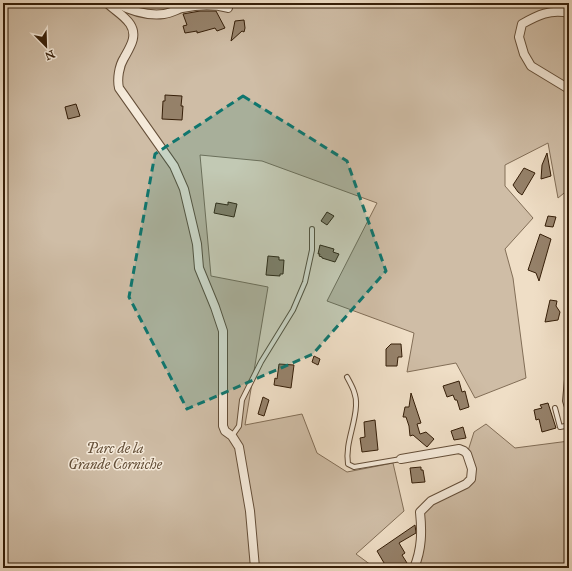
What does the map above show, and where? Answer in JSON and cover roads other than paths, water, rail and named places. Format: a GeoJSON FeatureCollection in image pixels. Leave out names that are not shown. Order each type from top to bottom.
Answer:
{"type":"FeatureCollection","features":[{"type":"Feature","properties":{"kind":"street"},"geometry":{"type":"LineString","coordinates":[[107,3],[129,22],[134,32],[132,41],[121,65],[118,81],[121,91],[174,166],[184,189],[197,244],[199,268],[223,331],[223,426],[225,431],[232,436],[239,447],[250,511],[255,568]]}},
{"type":"Feature","properties":{"kind":"street"},"geometry":{"type":"LineString","coordinates":[[116,3],[131,10],[153,15],[165,14],[180,9],[203,5],[218,5],[228,8]]}},
{"type":"Feature","properties":{"kind":"street"},"geometry":{"type":"LineString","coordinates":[[569,13],[555,11],[539,14],[522,24],[519,37],[524,54],[531,66],[569,89]]}},
{"type":"Feature","properties":{"kind":"street"},"geometry":{"type":"LineString","coordinates":[[401,459],[459,449],[464,450],[467,454],[472,469],[471,479],[466,484],[431,501],[420,512],[421,542],[419,558],[414,568]]}},
{"type":"Feature","properties":{"kind":"lane"},"geometry":{"type":"LineString","coordinates":[[232,436],[239,426],[242,400],[262,362],[293,310],[305,282],[312,250],[312,229]]}},
{"type":"Feature","properties":{"kind":"lane"},"geometry":{"type":"LineString","coordinates":[[569,358],[565,401],[569,413]]}},
{"type":"Feature","properties":{"kind":"lane"},"geometry":{"type":"LineString","coordinates":[[347,377],[354,391],[356,406],[346,454],[348,464],[354,467],[401,459]]}},
{"type":"Feature","properties":{"kind":"lane"},"geometry":{"type":"LineString","coordinates":[[555,408],[560,427],[565,426],[569,422]]}},
{"type":"Feature","properties":{"kind":"park label","name":"Parc de la Grande Corniche"},"geometry":{"type":"Point","coordinates":[115,456]}}]}
